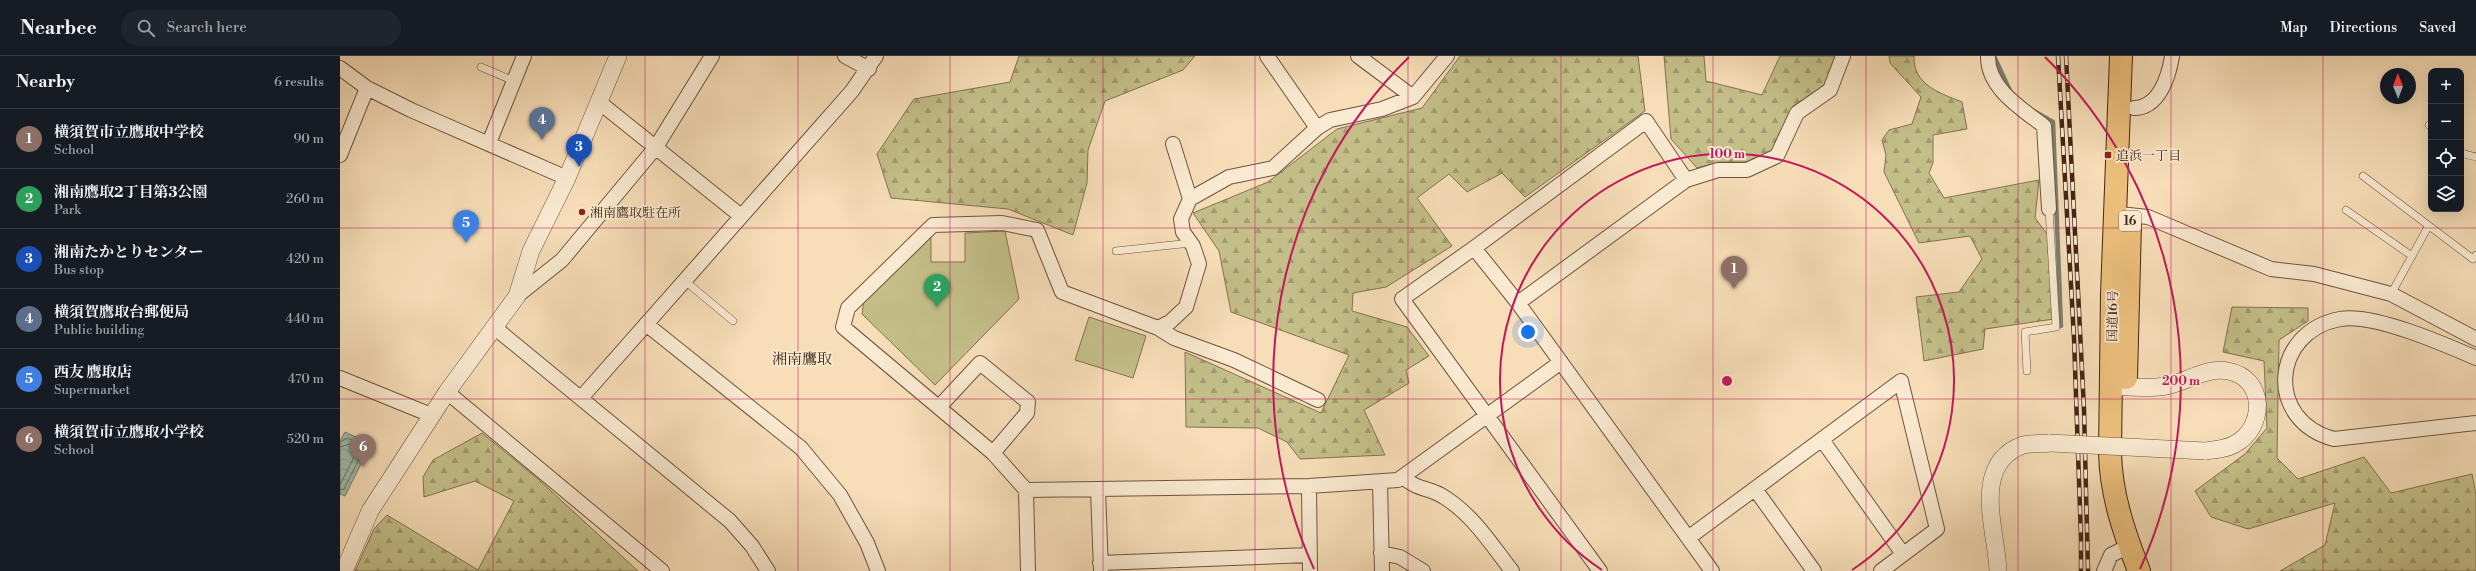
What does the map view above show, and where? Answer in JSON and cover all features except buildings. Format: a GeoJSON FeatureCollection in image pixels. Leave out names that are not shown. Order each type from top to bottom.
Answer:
{"type":"FeatureCollection","features":[{"type":"Feature","properties":{"kind":"highway","name":"国道16号"},"geometry":{"type":"LineString","coordinates":[[2121,56],[2123,214],[2118,386],[2110,471],[2119,516],[2139,571]]}},
{"type":"Feature","properties":{"kind":"highway","name":"国道16号"},"geometry":{"type":"LineString","coordinates":[[2123,214],[2134,108],[2136,56]]}},
{"type":"Feature","properties":{"kind":"highway","name":"国道16号"},"geometry":{"type":"LineString","coordinates":[[2118,386],[2128,495],[2154,571]]}},
{"type":"Feature","properties":{"kind":"street"},"geometry":{"type":"LineString","coordinates":[[489,143],[524,56]]}},
{"type":"Feature","properties":{"kind":"street"},"geometry":{"type":"LineString","coordinates":[[518,296],[531,250],[567,178],[618,56]]}},
{"type":"Feature","properties":{"kind":"street"},"geometry":{"type":"LineString","coordinates":[[344,571],[370,511],[447,392],[518,296],[562,260],[656,147],[712,56]]}},
{"type":"Feature","properties":{"kind":"street"},"geometry":{"type":"LineString","coordinates":[[845,56],[869,69]]}},
{"type":"Feature","properties":{"kind":"street"},"geometry":{"type":"LineString","coordinates":[[581,398],[869,69],[876,56]]}},
{"type":"Feature","properties":{"kind":"street"},"geometry":{"type":"LineString","coordinates":[[1267,56],[1317,128]]}},
{"type":"Feature","properties":{"kind":"street"},"geometry":{"type":"LineString","coordinates":[[1358,56],[1413,97]]}},
{"type":"Feature","properties":{"kind":"street"},"geometry":{"type":"LineString","coordinates":[[1158,328],[1170,322],[1186,307],[1199,264],[1191,243],[1183,232],[1182,218],[1190,199],[1229,177],[1273,168],[1317,128],[1330,120],[1382,109],[1413,97],[1447,56]]}},
{"type":"Feature","properties":{"kind":"street"},"geometry":{"type":"LineString","coordinates":[[1518,303],[1686,180],[1718,170],[1747,170],[1777,156],[1798,113],[1830,90],[1843,56]]}},
{"type":"Feature","properties":{"kind":"street"},"geometry":{"type":"LineString","coordinates":[[1988,56],[1988,62],[1997,82],[2008,99],[2044,126],[2050,209]]}},
{"type":"Feature","properties":{"kind":"street"},"geometry":{"type":"LineString","coordinates":[[2134,108],[2141,108],[2155,97],[2168,80],[2172,56]]}},
{"type":"Feature","properties":{"kind":"street"},"geometry":{"type":"LineString","coordinates":[[340,68],[367,88],[567,178]]}},
{"type":"Feature","properties":{"kind":"street"},"geometry":{"type":"LineString","coordinates":[[340,155],[367,88]]}},
{"type":"Feature","properties":{"kind":"street"},"geometry":{"type":"LineString","coordinates":[[599,102],[741,216]]}},
{"type":"Feature","properties":{"kind":"street"},"geometry":{"type":"LineString","coordinates":[[1597,570],[1488,416],[1402,299],[1474,248],[1646,121],[1686,180]]}},
{"type":"Feature","properties":{"kind":"street"},"geometry":{"type":"LineString","coordinates":[[1173,144],[1190,199]]}},
{"type":"Feature","properties":{"kind":"street"},"geometry":{"type":"LineString","coordinates":[[2123,214],[2148,217],[2260,266],[2314,274],[2391,294],[2476,339]]}},
{"type":"Feature","properties":{"kind":"street"},"geometry":{"type":"LineString","coordinates":[[1028,571],[1026,490],[993,453],[842,327],[848,308],[932,225],[1002,223],[1037,230],[1062,292],[1158,328],[1174,338],[1234,360],[1318,400]]}},
{"type":"Feature","properties":{"kind":"street"},"geometry":{"type":"LineString","coordinates":[[1474,248],[1518,303],[1712,571]]}},
{"type":"Feature","properties":{"kind":"street"},"geometry":{"type":"LineString","coordinates":[[2476,358],[2378,322],[2360,318],[2341,319],[2322,324],[2306,335],[2294,348],[2287,362],[2285,376],[2285,394],[2291,409],[2302,424],[2318,435],[2334,439],[2476,422]]}},
{"type":"Feature","properties":{"kind":"street"},"geometry":{"type":"LineString","coordinates":[[646,324],[801,448],[840,495],[867,543],[878,571]]}},
{"type":"Feature","properties":{"kind":"street"},"geometry":{"type":"LineString","coordinates":[[494,327],[730,521],[752,546],[768,571]]}},
{"type":"Feature","properties":{"kind":"street"},"geometry":{"type":"LineString","coordinates":[[1026,490],[1309,486],[1398,480],[1561,362]]}},
{"type":"Feature","properties":{"kind":"street"},"geometry":{"type":"LineString","coordinates":[[939,407],[980,363],[1028,402],[1027,413],[993,453]]}},
{"type":"Feature","properties":{"kind":"street"},"geometry":{"type":"LineString","coordinates":[[1998,571],[1991,518],[1990,490],[1997,466],[2012,451],[2024,445],[2050,443],[2205,451],[2220,450],[2235,444],[2248,433],[2256,421],[2259,409],[2254,387],[2246,379],[2236,373],[2212,371],[2168,385],[2118,386]]}},
{"type":"Feature","properties":{"kind":"street"},"geometry":{"type":"LineString","coordinates":[[340,378],[431,415]]}},
{"type":"Feature","properties":{"kind":"street"},"geometry":{"type":"LineString","coordinates":[[1688,538],[1823,441],[1901,382],[1937,529],[1881,571]]}},
{"type":"Feature","properties":{"kind":"street"},"geometry":{"type":"LineString","coordinates":[[447,392],[662,571]]}},
{"type":"Feature","properties":{"kind":"street"},"geometry":{"type":"LineString","coordinates":[[1823,441],[1903,554]]}},
{"type":"Feature","properties":{"kind":"street"},"geometry":{"type":"LineString","coordinates":[[1403,477],[1413,487],[1442,495],[1466,512],[1512,571]]}},
{"type":"Feature","properties":{"kind":"street"},"geometry":{"type":"LineString","coordinates":[[1380,482],[1382,571]]}},
{"type":"Feature","properties":{"kind":"street"},"geometry":{"type":"LineString","coordinates":[[1309,486],[1310,571]]}},
{"type":"Feature","properties":{"kind":"street"},"geometry":{"type":"LineString","coordinates":[[1756,489],[1814,571]]}},
{"type":"Feature","properties":{"kind":"street"},"geometry":{"type":"LineString","coordinates":[[1098,490],[1101,567],[1310,555]]}},
{"type":"Feature","properties":{"kind":"street"},"geometry":{"type":"LineString","coordinates":[[2104,571],[2111,555],[2129,546]]}},
{"type":"Feature","properties":{"kind":"street"},"geometry":{"type":"LineString","coordinates":[[1381,553],[1400,557],[1423,571]]}},
{"type":"Feature","properties":{"kind":"lane"},"geometry":{"type":"LineString","coordinates":[[481,67],[514,81]]}},
{"type":"Feature","properties":{"kind":"lane"},"geometry":{"type":"LineString","coordinates":[[2464,153],[2476,156]]}},
{"type":"Feature","properties":{"kind":"lane"},"geometry":{"type":"LineString","coordinates":[[2364,176],[2428,226],[2473,258],[2476,255]]}},
{"type":"Feature","properties":{"kind":"lane"},"geometry":{"type":"LineString","coordinates":[[2027,371],[2025,332],[2056,327],[2050,209]]}},
{"type":"Feature","properties":{"kind":"lane"},"geometry":{"type":"LineString","coordinates":[[2346,210],[2412,256]]}},
{"type":"Feature","properties":{"kind":"lane"},"geometry":{"type":"LineString","coordinates":[[2391,294],[2428,226]]}},
{"type":"Feature","properties":{"kind":"lane"},"geometry":{"type":"LineString","coordinates":[[1116,251],[1191,243]]}},
{"type":"Feature","properties":{"kind":"lane"},"geometry":{"type":"LineString","coordinates":[[684,280],[733,321]]}},
{"type":"Feature","properties":{"kind":"green space"},"geometry":{"type":"Polygon","coordinates":[[[1019,56],[1195,56],[1183,70],[1105,101],[1088,150],[1087,183],[1073,235],[1008,209],[891,198],[877,154],[914,99],[1010,82],[1019,56]]]}},
{"type":"Feature","properties":{"kind":"green space"},"geometry":{"type":"Polygon","coordinates":[[[1460,56],[1638,56],[1645,111],[1525,197],[1502,173],[1467,192],[1449,174],[1417,198],[1452,246],[1386,287],[1353,293],[1352,311],[1407,327],[1429,356],[1406,370],[1409,383],[1364,410],[1385,455],[1300,459],[1287,442],[1258,428],[1186,427],[1185,352],[1321,413],[1349,355],[1231,312],[1219,251],[1193,213],[1268,182],[1337,129],[1422,108],[1460,56]]]}},
{"type":"Feature","properties":{"kind":"green space"},"geometry":{"type":"Polygon","coordinates":[[[1664,56],[1704,56],[1706,81],[1762,95],[1780,56],[1836,56],[1826,84],[1793,106],[1773,150],[1746,162],[1720,162],[1697,168],[1671,139],[1664,56]]]}},
{"type":"Feature","properties":{"kind":"green space"},"geometry":{"type":"Polygon","coordinates":[[[1889,56],[1914,56],[1915,66],[1923,81],[1937,91],[1962,102],[1967,129],[1933,135],[1933,163],[1929,173],[1944,198],[2039,180],[2035,218],[2050,238],[2054,319],[1985,329],[1983,349],[1924,361],[1916,297],[1959,292],[1982,259],[1970,236],[1919,243],[1884,172],[1886,155],[1882,140],[1889,130],[1912,124],[1921,97],[1890,63],[1889,56]]]}},
{"type":"Feature","properties":{"kind":"green space"},"geometry":{"type":"Polygon","coordinates":[[[1005,231],[1019,299],[935,385],[862,314],[865,293],[931,236],[931,262],[965,262],[965,233],[1005,231]]]}},
{"type":"Feature","properties":{"kind":"green space"},"geometry":{"type":"Polygon","coordinates":[[[2232,307],[2308,308],[2308,321],[2279,340],[2277,458],[2298,479],[2364,457],[2391,493],[2472,474],[2476,495],[2476,571],[2280,571],[2325,545],[2335,503],[2248,529],[2211,517],[2195,491],[2245,454],[2267,428],[2264,361],[2223,352],[2232,307]]]}},
{"type":"Feature","properties":{"kind":"green space"},"geometry":{"type":"Polygon","coordinates":[[[1089,317],[1146,336],[1133,378],[1075,360],[1089,317]]]}},
{"type":"Feature","properties":{"kind":"green space"},"geometry":{"type":"Polygon","coordinates":[[[482,433],[538,479],[638,571],[355,571],[374,529],[387,515],[478,570],[514,501],[475,481],[424,497],[423,477],[433,460],[482,433]]]}},
{"type":"Feature","properties":{"kind":"water"},"geometry":{"type":"Polygon","coordinates":[[[345,432],[371,444],[345,496],[340,494],[340,441],[345,432]]]}},
{"type":"Feature","properties":{"kind":"waterway"},"geometry":{"type":"LineString","coordinates":[[1994,56],[2011,93]]}},
{"type":"Feature","properties":{"kind":"waterway"},"geometry":{"type":"LineString","coordinates":[[2032,110],[2053,122],[2061,326]]}},
{"type":"Feature","properties":{"kind":"railway"},"geometry":{"type":"LineString","coordinates":[[2058,56],[2074,338],[2081,571]]}},
{"type":"Feature","properties":{"kind":"railway"},"geometry":{"type":"LineString","coordinates":[[2066,56],[2084,409],[2088,571]]}},
{"type":"Feature","properties":{"kind":"place","name":"横須賀鷹取台郵便局"},"geometry":{"type":"Point","coordinates":[542,140]}},
{"type":"Feature","properties":{"kind":"place","name":"追浜一丁目"},"geometry":{"type":"Point","coordinates":[2108,155]}},
{"type":"Feature","properties":{"kind":"place","name":"湘南たかとりセンター"},"geometry":{"type":"Point","coordinates":[579,167]}},
{"type":"Feature","properties":{"kind":"place","name":"湘南鷹取駐在所"},"geometry":{"type":"Point","coordinates":[582,212]}},
{"type":"Feature","properties":{"kind":"place","name":"西友 鷹取店"},"geometry":{"type":"Point","coordinates":[466,243]}},
{"type":"Feature","properties":{"kind":"place","name":"横須賀市立鷹取中学校"},"geometry":{"type":"Point","coordinates":[1734,289]}},
{"type":"Feature","properties":{"kind":"place","name":"湘南鷹取2丁目第3公園"},"geometry":{"type":"Point","coordinates":[937,307]}},
{"type":"Feature","properties":{"kind":"place","name":"横須賀市立鷹取小学校"},"geometry":{"type":"Point","coordinates":[363,467]}},
{"type":"Feature","properties":{"kind":"district","name":"湘南鷹取"},"geometry":{"type":"Point","coordinates":[802,359]}}]}
